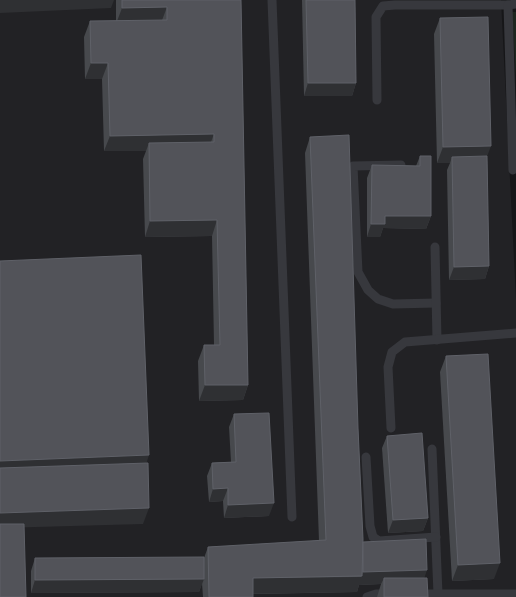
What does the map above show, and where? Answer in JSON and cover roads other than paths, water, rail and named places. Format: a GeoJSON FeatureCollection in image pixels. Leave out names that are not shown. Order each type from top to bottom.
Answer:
{"type":"FeatureCollection","features":[{"type":"Feature","properties":{"kind":"lane"},"geometry":{"type":"LineString","coordinates":[[272,0],[292,517]]}},
{"type":"Feature","properties":{"kind":"lane"},"geometry":{"type":"LineString","coordinates":[[377,100],[376,17],[382,6],[512,4],[513,170]]}},
{"type":"Feature","properties":{"kind":"lane"},"geometry":{"type":"LineString","coordinates":[[401,165],[353,166],[358,272],[368,290],[378,300],[393,304],[436,303]]}},
{"type":"Feature","properties":{"kind":"lane"},"geometry":{"type":"LineString","coordinates":[[434,247],[437,340]]}},
{"type":"Feature","properties":{"kind":"lane"},"geometry":{"type":"LineString","coordinates":[[391,428],[388,367],[392,352],[405,342],[516,333]]}},
{"type":"Feature","properties":{"kind":"lane"},"geometry":{"type":"LineString","coordinates":[[432,449],[438,594]]}},
{"type":"Feature","properties":{"kind":"lane"},"geometry":{"type":"LineString","coordinates":[[366,457],[370,526],[373,536],[379,541],[436,537]]}},
{"type":"Feature","properties":{"kind":"lane"},"geometry":{"type":"LineString","coordinates":[[367,597],[376,594],[516,594]]}}]}
